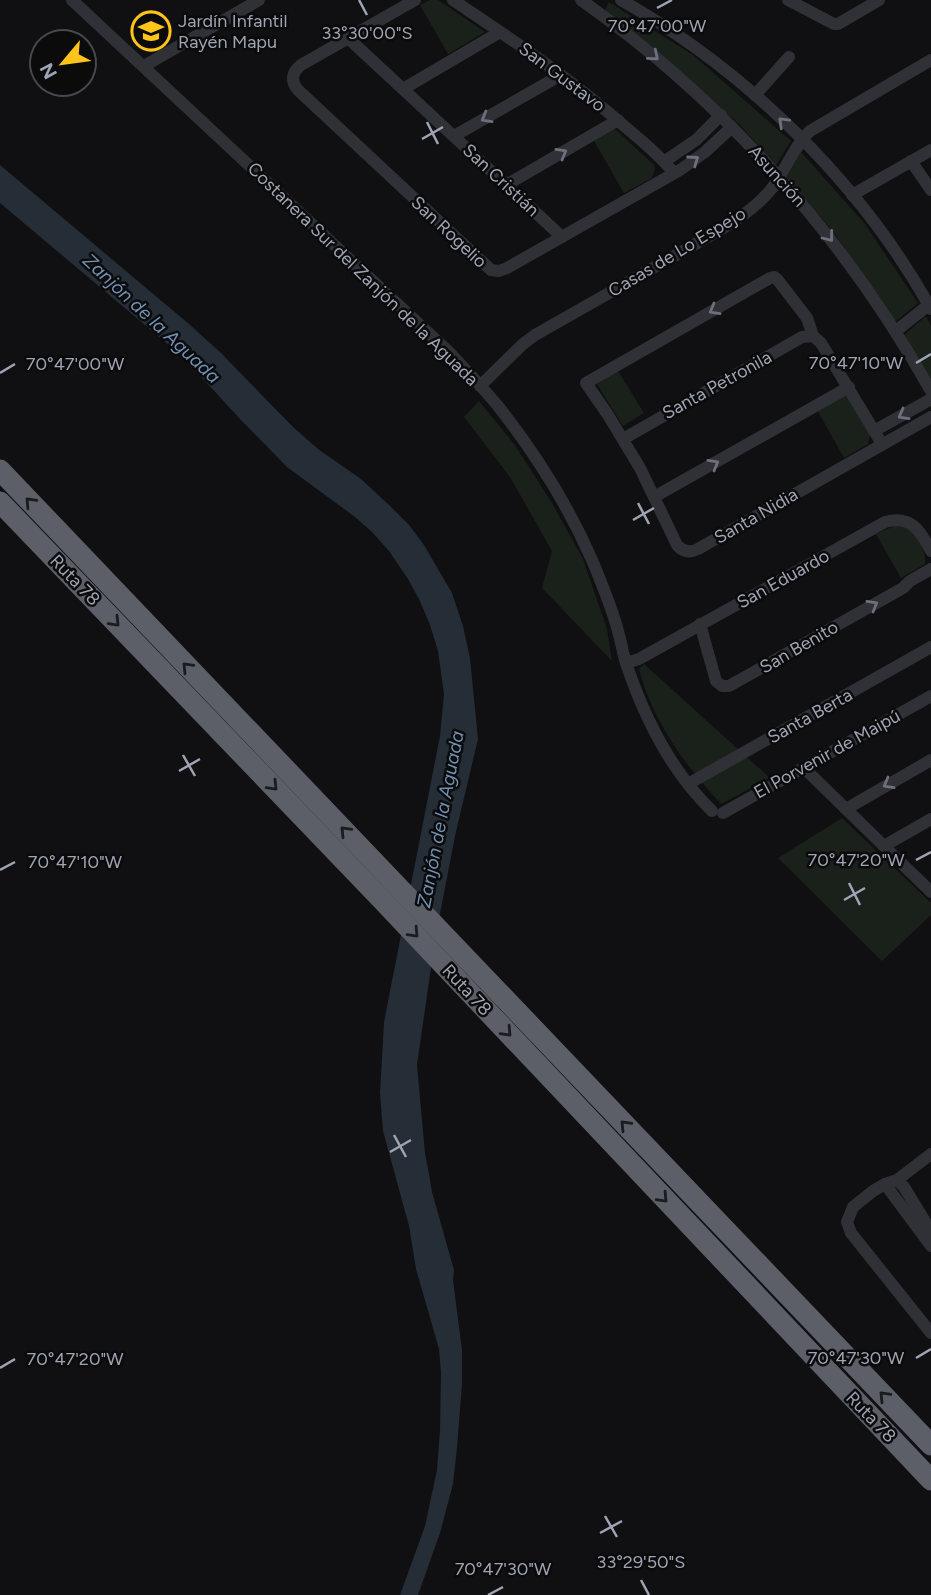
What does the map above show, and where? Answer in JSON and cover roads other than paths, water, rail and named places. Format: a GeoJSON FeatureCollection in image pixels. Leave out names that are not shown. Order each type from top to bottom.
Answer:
{"type":"FeatureCollection","features":[{"type":"Feature","properties":{"kind":"highway","name":"Ruta 78"},"geometry":{"type":"LineString","coordinates":[[0,470],[931,1445]]}},
{"type":"Feature","properties":{"kind":"highway","name":"Ruta 78"},"geometry":{"type":"LineString","coordinates":[[0,502],[384,902],[931,1480]]}},
{"type":"Feature","properties":{"kind":"street","name":"Costanera Sur del Zanjón de la Aguada"},"geometry":{"type":"LineString","coordinates":[[72,0],[451,354],[497,405],[537,461],[568,512],[591,559],[619,633],[625,663],[651,726],[688,784],[718,812]]}},
{"type":"Feature","properties":{"kind":"street"},"geometry":{"type":"LineString","coordinates":[[144,66],[259,0]]}},
{"type":"Feature","properties":{"kind":"street"},"geometry":{"type":"LineString","coordinates":[[348,38],[415,0]]}},
{"type":"Feature","properties":{"kind":"street","name":"San Gustavo"},"geometry":{"type":"LineString","coordinates":[[453,0],[561,75],[665,162]]}},
{"type":"Feature","properties":{"kind":"street","name":"Asunción"},"geometry":{"type":"LineString","coordinates":[[581,0],[597,5],[721,115],[779,177],[830,237],[896,331],[931,391]]}},
{"type":"Feature","properties":{"kind":"street"},"geometry":{"type":"LineString","coordinates":[[621,0],[699,50],[755,95],[802,140],[852,195],[882,233],[930,306],[896,331]]}},
{"type":"Feature","properties":{"kind":"street"},"geometry":{"type":"LineString","coordinates":[[788,0],[838,24],[879,0]]}},
{"type":"Feature","properties":{"kind":"street"},"geometry":{"type":"LineString","coordinates":[[403,89],[500,32]]}},
{"type":"Feature","properties":{"kind":"street","name":"San Rogelio"},"geometry":{"type":"LineString","coordinates":[[348,38],[301,65],[293,75],[293,82],[298,90],[491,270],[503,270],[674,173],[698,158],[732,127]]}},
{"type":"Feature","properties":{"kind":"street","name":"San Cristián"},"geometry":{"type":"LineString","coordinates":[[348,38],[562,237]]}},
{"type":"Feature","properties":{"kind":"street"},"geometry":{"type":"LineString","coordinates":[[755,95],[789,57]]}},
{"type":"Feature","properties":{"kind":"street","name":"Casas de Lo Espejo"},"geometry":{"type":"LineString","coordinates":[[480,386],[535,335],[729,225],[764,197],[802,140],[814,129],[931,60]]}},
{"type":"Feature","properties":{"kind":"street"},"geometry":{"type":"LineString","coordinates":[[454,136],[561,75]]}},
{"type":"Feature","properties":{"kind":"street"},"geometry":{"type":"LineString","coordinates":[[674,173],[665,162],[696,140],[721,115]]}},
{"type":"Feature","properties":{"kind":"street"},"geometry":{"type":"LineString","coordinates":[[506,185],[618,120]]}},
{"type":"Feature","properties":{"kind":"street"},"geometry":{"type":"LineString","coordinates":[[852,195],[931,150]]}},
{"type":"Feature","properties":{"kind":"street"},"geometry":{"type":"LineString","coordinates":[[911,161],[931,190]]}},
{"type":"Feature","properties":{"kind":"street","name":"Santa Nidia"},"geometry":{"type":"LineString","coordinates":[[813,337],[807,318],[774,277],[586,383],[622,439],[677,545],[684,551],[695,551],[931,417]]}},
{"type":"Feature","properties":{"kind":"street","name":"Santa Petronila"},"geometry":{"type":"LineString","coordinates":[[622,439],[802,337],[813,337]]}},
{"type":"Feature","properties":{"kind":"street"},"geometry":{"type":"LineString","coordinates":[[813,337],[821,343],[882,444]]}},
{"type":"Feature","properties":{"kind":"street"},"geometry":{"type":"LineString","coordinates":[[654,497],[849,387]]}},
{"type":"Feature","properties":{"kind":"street"},"geometry":{"type":"LineString","coordinates":[[874,431],[931,399]]}},
{"type":"Feature","properties":{"kind":"street","name":"San Eduardo"},"geometry":{"type":"LineString","coordinates":[[625,663],[639,659],[889,521],[904,521],[916,527],[931,551]]}},
{"type":"Feature","properties":{"kind":"street","name":"San Benito"},"geometry":{"type":"LineString","coordinates":[[701,624],[716,681],[729,687],[903,588],[931,569]]}},
{"type":"Feature","properties":{"kind":"street","name":"Santa Berta"},"geometry":{"type":"LineString","coordinates":[[688,784],[931,648]]}},
{"type":"Feature","properties":{"kind":"street","name":"El Porvenir de Maipú"},"geometry":{"type":"LineString","coordinates":[[718,812],[804,768],[931,696]]}},
{"type":"Feature","properties":{"kind":"street"},"geometry":{"type":"LineString","coordinates":[[846,809],[931,760]]}},
{"type":"Feature","properties":{"kind":"street"},"geometry":{"type":"LineString","coordinates":[[804,768],[884,846],[928,884]]}},
{"type":"Feature","properties":{"kind":"street"},"geometry":{"type":"LineString","coordinates":[[884,846],[931,819]]}},
{"type":"Feature","properties":{"kind":"street"},"geometry":{"type":"LineString","coordinates":[[931,1154],[853,1207],[847,1222],[851,1233],[931,1333]]}},
{"type":"Feature","properties":{"kind":"street"},"geometry":{"type":"LineString","coordinates":[[891,1182],[904,1187],[931,1231]]}},
{"type":"Feature","properties":{"kind":"street"},"geometry":{"type":"LineString","coordinates":[[891,1182],[931,1246]]}},
{"type":"Feature","properties":{"kind":"water","name":"Zanjón de la Aguada"},"geometry":{"type":"Polygon","coordinates":[[[0,165],[189,324],[318,449],[361,479],[388,504],[424,545],[452,593],[463,626],[470,658],[478,739],[455,836],[435,940],[417,1065],[425,1153],[432,1192],[454,1270],[462,1350],[462,1384],[453,1484],[440,1533],[418,1595],[400,1595],[425,1526],[437,1470],[441,1373],[439,1349],[416,1269],[409,1226],[383,1131],[380,1093],[384,1022],[440,736],[444,694],[438,651],[430,625],[408,579],[372,532],[287,467],[183,357],[0,203],[0,165]]]}},
{"type":"Feature","properties":{"kind":"place","name":"Jardín Infantil Rayén Mapu"},"geometry":{"type":"Point","coordinates":[151,31]}}]}
